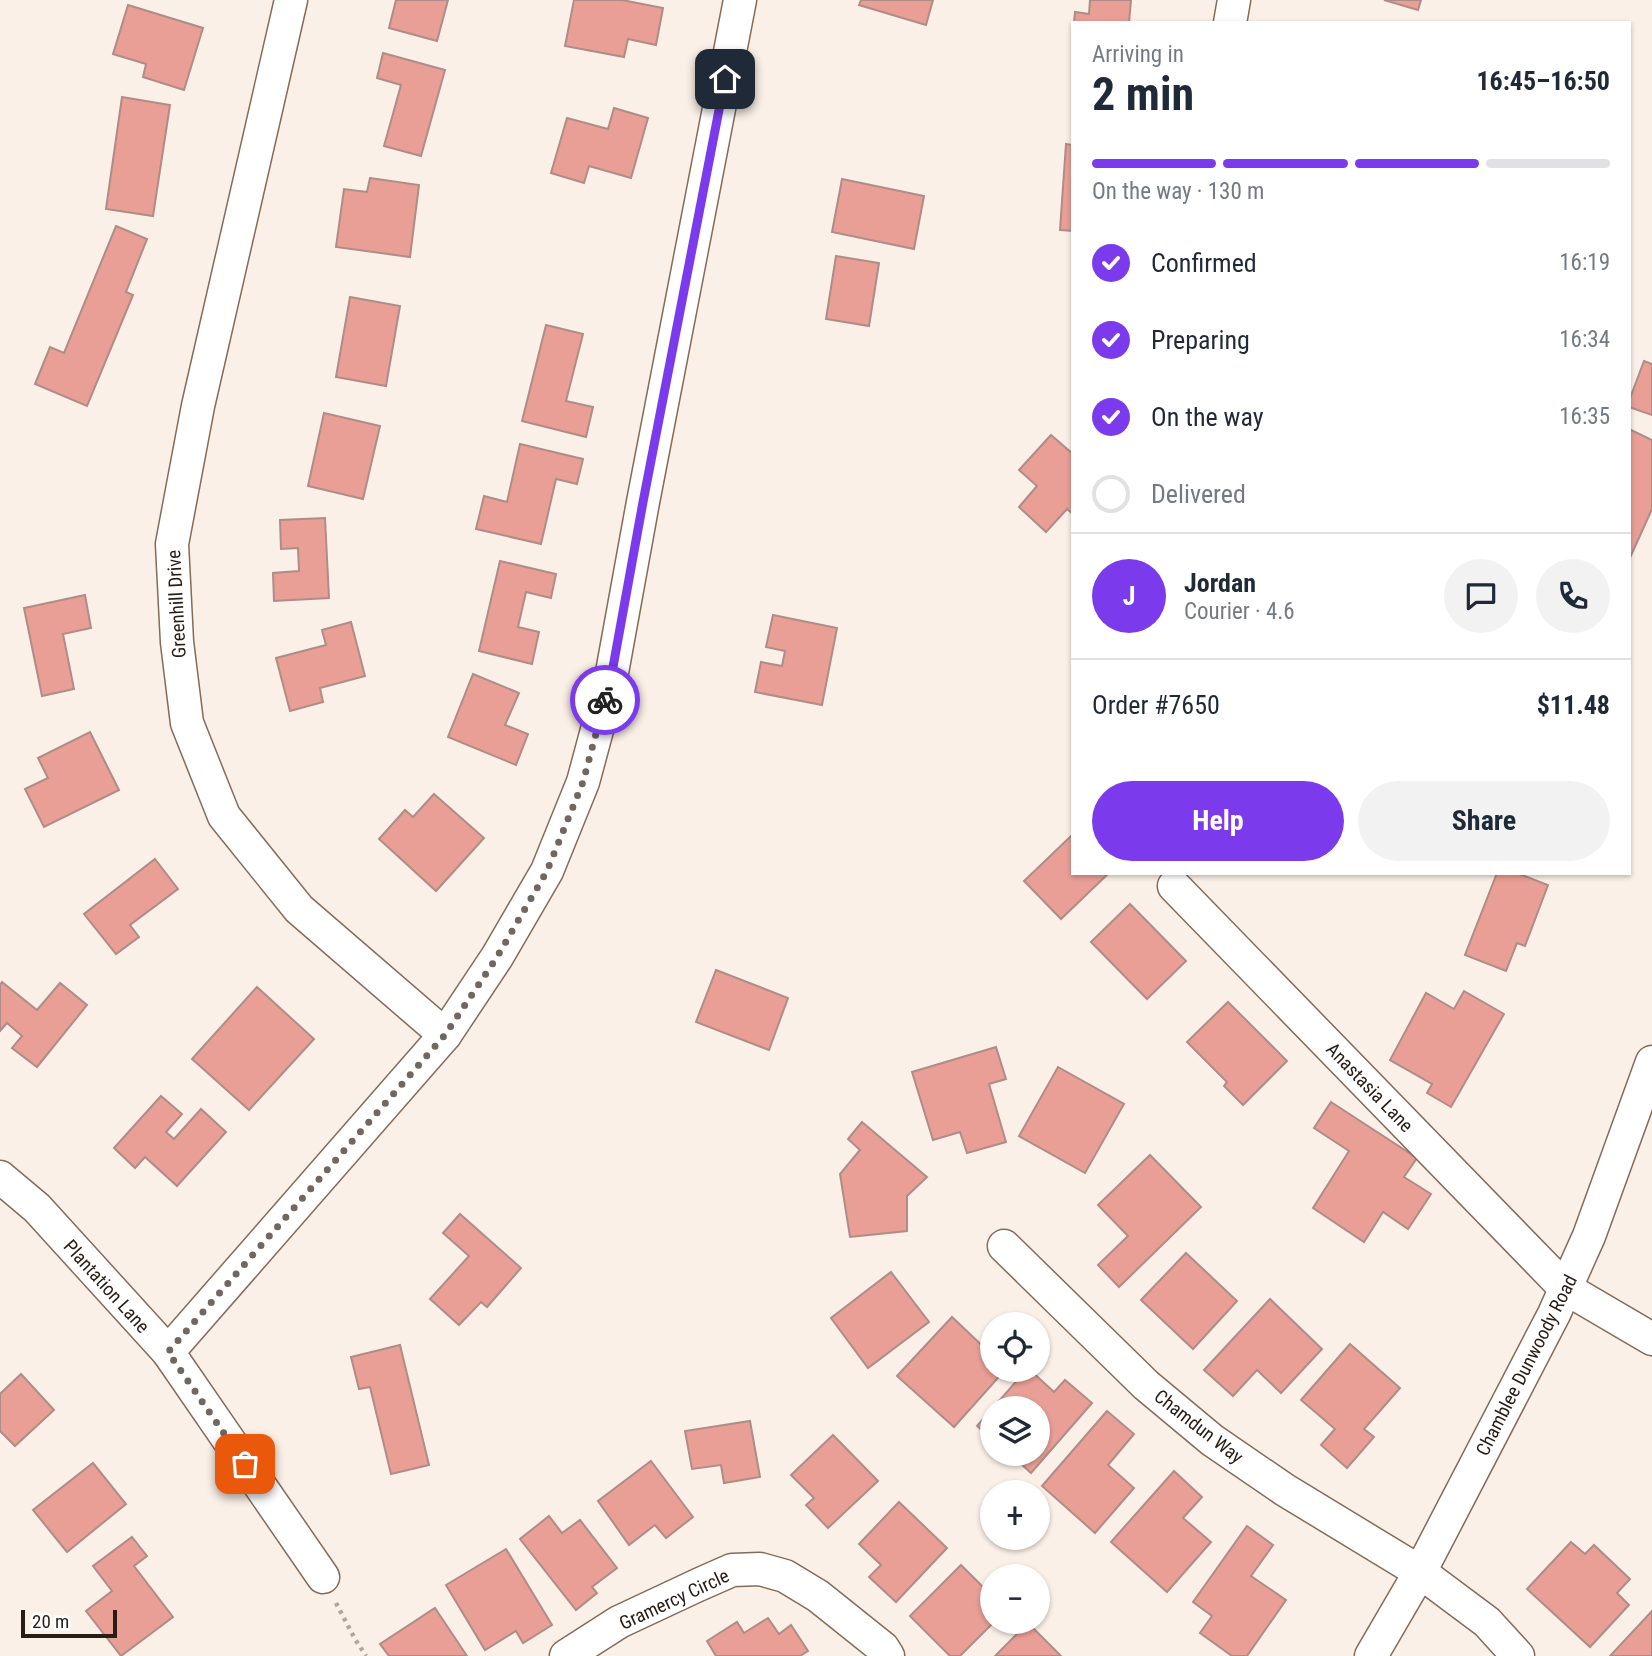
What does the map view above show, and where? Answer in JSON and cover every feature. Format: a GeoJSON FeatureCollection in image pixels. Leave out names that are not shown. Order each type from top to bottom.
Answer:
{"type":"FeatureCollection","features":[{"type":"Feature","properties":{"kind":"street","name":"Greenhill Drive"},"geometry":{"type":"LineString","coordinates":[[291,0],[201,392],[172,544],[177,642],[187,723],[224,816],[299,909],[445,1035]]}},
{"type":"Feature","properties":{"kind":"street"},"geometry":{"type":"LineString","coordinates":[[168,1352],[445,1035],[497,957],[547,871],[583,782],[611,678],[740,0]]}},
{"type":"Feature","properties":{"kind":"street"},"geometry":{"type":"LineString","coordinates":[[1230,21],[1234,0]]}},
{"type":"Feature","properties":{"kind":"street","name":"Anastasia Lane"},"geometry":{"type":"LineString","coordinates":[[1174,886],[1566,1288],[1652,1339]]}},
{"type":"Feature","properties":{"kind":"street","name":"Chamblee Dunwoody Road"},"geometry":{"type":"LineString","coordinates":[[1371,1656],[1420,1572],[1566,1288],[1589,1236],[1652,1062]]}},
{"type":"Feature","properties":{"kind":"street","name":"Plantation Lane"},"geometry":{"type":"LineString","coordinates":[[0,1177],[37,1208],[168,1352],[323,1577]]}},
{"type":"Feature","properties":{"kind":"street","name":"Chamdun Way"},"geometry":{"type":"LineString","coordinates":[[1004,1245],[1146,1385],[1212,1440],[1285,1490],[1420,1572],[1487,1622],[1518,1656]]}},
{"type":"Feature","properties":{"kind":"street","name":"Gramercy Circle"},"geometry":{"type":"LineString","coordinates":[[566,1656],[619,1622],[759,1557],[818,1596],[883,1648],[888,1656]]}},
{"type":"Feature","properties":{"kind":"path"},"geometry":{"type":"LineString","coordinates":[[323,1577],[366,1656]]}},
{"type":"Feature","properties":{"kind":"building"},"geometry":{"type":"Polygon","coordinates":[[[396,0],[448,0],[437,41],[389,28],[396,0]]]}},
{"type":"Feature","properties":{"kind":"building"},"geometry":{"type":"Polygon","coordinates":[[[574,0],[622,0],[663,8],[656,45],[628,39],[624,57],[565,46],[574,0]]]}},
{"type":"Feature","properties":{"kind":"building"},"geometry":{"type":"Polygon","coordinates":[[[861,0],[933,0],[926,25],[859,5],[861,0]]]}},
{"type":"Feature","properties":{"kind":"building"},"geometry":{"type":"Polygon","coordinates":[[[1090,0],[1131,0],[1129,21],[1074,21],[1075,12],[1089,14],[1090,0]]]}},
{"type":"Feature","properties":{"kind":"building"},"geometry":{"type":"Polygon","coordinates":[[[1384,0],[1421,0],[1418,10],[1384,0]]]}},
{"type":"Feature","properties":{"kind":"building"},"geometry":{"type":"Polygon","coordinates":[[[128,5],[203,28],[184,90],[143,77],[146,64],[113,54],[128,5]]]}},
{"type":"Feature","properties":{"kind":"building"},"geometry":{"type":"Polygon","coordinates":[[[383,53],[445,70],[421,156],[384,146],[401,85],[377,78],[383,53]]]}},
{"type":"Feature","properties":{"kind":"building"},"geometry":{"type":"Polygon","coordinates":[[[122,97],[170,105],[153,216],[106,209],[122,97]]]}},
{"type":"Feature","properties":{"kind":"building"},"geometry":{"type":"Polygon","coordinates":[[[614,108],[648,118],[631,178],[589,166],[584,183],[551,173],[567,118],[608,129],[614,108]]]}},
{"type":"Feature","properties":{"kind":"building"},"geometry":{"type":"Polygon","coordinates":[[[1066,144],[1071,145],[1071,231],[1060,230],[1066,144]]]}},
{"type":"Feature","properties":{"kind":"building"},"geometry":{"type":"Polygon","coordinates":[[[370,178],[419,185],[410,257],[336,247],[344,189],[367,192],[370,178]]]}},
{"type":"Feature","properties":{"kind":"building"},"geometry":{"type":"Polygon","coordinates":[[[842,179],[924,196],[914,249],[832,232],[842,179]]]}},
{"type":"Feature","properties":{"kind":"building"},"geometry":{"type":"Polygon","coordinates":[[[116,226],[147,239],[126,292],[133,295],[87,406],[35,384],[50,347],[64,353],[116,226]]]}},
{"type":"Feature","properties":{"kind":"building"},"geometry":{"type":"Polygon","coordinates":[[[836,256],[879,263],[869,326],[826,319],[836,256]]]}},
{"type":"Feature","properties":{"kind":"building"},"geometry":{"type":"Polygon","coordinates":[[[350,297],[400,306],[386,386],[336,377],[350,297]]]}},
{"type":"Feature","properties":{"kind":"building"},"geometry":{"type":"Polygon","coordinates":[[[546,325],[583,334],[566,401],[593,407],[586,437],[522,421],[546,325]]]}},
{"type":"Feature","properties":{"kind":"building"},"geometry":{"type":"Polygon","coordinates":[[[1644,361],[1652,364],[1652,415],[1631,408],[1631,396],[1644,361]]]}},
{"type":"Feature","properties":{"kind":"building"},"geometry":{"type":"Polygon","coordinates":[[[324,413],[380,426],[363,499],[308,486],[324,413]]]}},
{"type":"Feature","properties":{"kind":"building"},"geometry":{"type":"Polygon","coordinates":[[[1631,430],[1652,440],[1652,509],[1631,556],[1631,430]]]}},
{"type":"Feature","properties":{"kind":"building"},"geometry":{"type":"Polygon","coordinates":[[[1051,435],[1071,452],[1071,512],[1067,509],[1046,532],[1019,507],[1037,486],[1019,470],[1051,435]]]}},
{"type":"Feature","properties":{"kind":"building"},"geometry":{"type":"Polygon","coordinates":[[[520,444],[583,459],[577,484],[556,479],[541,544],[476,529],[484,496],[507,502],[520,444]]]}},
{"type":"Feature","properties":{"kind":"building"},"geometry":{"type":"Polygon","coordinates":[[[325,518],[329,598],[274,601],[273,573],[299,571],[298,548],[281,549],[280,520],[325,518]]]}},
{"type":"Feature","properties":{"kind":"building"},"geometry":{"type":"Polygon","coordinates":[[[500,561],[556,574],[551,598],[526,592],[518,627],[539,632],[532,664],[479,651],[500,561]]]}},
{"type":"Feature","properties":{"kind":"building"},"geometry":{"type":"Polygon","coordinates":[[[85,595],[91,628],[63,634],[74,689],[42,696],[24,608],[85,595]]]}},
{"type":"Feature","properties":{"kind":"building"},"geometry":{"type":"Polygon","coordinates":[[[773,615],[837,628],[822,705],[755,692],[761,662],[782,666],[785,651],[766,647],[773,615]]]}},
{"type":"Feature","properties":{"kind":"building"},"geometry":{"type":"Polygon","coordinates":[[[351,622],[365,676],[320,688],[323,702],[290,711],[276,658],[326,645],[322,630],[351,622]]]}},
{"type":"Feature","properties":{"kind":"building"},"geometry":{"type":"Polygon","coordinates":[[[473,674],[519,693],[505,725],[528,734],[516,765],[448,737],[473,674]]]}},
{"type":"Feature","properties":{"kind":"building"},"geometry":{"type":"Polygon","coordinates":[[[90,732],[119,790],[44,827],[25,789],[48,778],[38,758],[90,732]]]}},
{"type":"Feature","properties":{"kind":"building"},"geometry":{"type":"Polygon","coordinates":[[[434,794],[484,838],[436,891],[379,839],[405,810],[413,817],[434,794]]]}},
{"type":"Feature","properties":{"kind":"building"},"geometry":{"type":"Polygon","coordinates":[[[1071,836],[1071,875],[1107,875],[1061,919],[1024,881],[1071,836]]]}},
{"type":"Feature","properties":{"kind":"building"},"geometry":{"type":"Polygon","coordinates":[[[155,859],[178,889],[130,925],[139,937],[116,954],[84,914],[155,859]]]}},
{"type":"Feature","properties":{"kind":"building"},"geometry":{"type":"Polygon","coordinates":[[[1496,875],[1522,875],[1548,885],[1525,946],[1517,943],[1506,971],[1465,955],[1496,875]]]}},
{"type":"Feature","properties":{"kind":"building"},"geometry":{"type":"Polygon","coordinates":[[[1130,904],[1186,961],[1147,999],[1091,942],[1130,904]]]}},
{"type":"Feature","properties":{"kind":"building"},"geometry":{"type":"Polygon","coordinates":[[[716,970],[788,998],[769,1050],[696,1022],[716,970]]]}},
{"type":"Feature","properties":{"kind":"building"},"geometry":{"type":"Polygon","coordinates":[[[2,982],[37,1010],[60,983],[87,1005],[37,1067],[12,1048],[22,1036],[7,1023],[0,1031],[2,982]]]}},
{"type":"Feature","properties":{"kind":"building"},"geometry":{"type":"Polygon","coordinates":[[[257,987],[314,1039],[249,1110],[192,1059],[257,987]]]}},
{"type":"Feature","properties":{"kind":"building"},"geometry":{"type":"Polygon","coordinates":[[[1464,991],[1504,1014],[1451,1107],[1427,1093],[1432,1084],[1390,1060],[1426,993],[1454,1009],[1464,991]]]}},
{"type":"Feature","properties":{"kind":"building"},"geometry":{"type":"Polygon","coordinates":[[[1228,1002],[1287,1061],[1243,1105],[1224,1086],[1227,1082],[1187,1042],[1228,1002]]]}},
{"type":"Feature","properties":{"kind":"building"},"geometry":{"type":"Polygon","coordinates":[[[996,1047],[1006,1079],[989,1084],[1006,1142],[967,1153],[960,1132],[933,1140],[912,1072],[996,1047]]]}},
{"type":"Feature","properties":{"kind":"building"},"geometry":{"type":"Polygon","coordinates":[[[1058,1067],[1124,1104],[1085,1173],[1019,1136],[1058,1067]]]}},
{"type":"Feature","properties":{"kind":"building"},"geometry":{"type":"Polygon","coordinates":[[[161,1096],[182,1114],[166,1132],[174,1139],[201,1109],[226,1132],[177,1186],[145,1157],[135,1168],[114,1148],[161,1096]]]}},
{"type":"Feature","properties":{"kind":"building"},"geometry":{"type":"Polygon","coordinates":[[[1331,1102],[1417,1158],[1404,1177],[1431,1194],[1408,1229],[1383,1212],[1364,1242],[1313,1208],[1349,1151],[1314,1128],[1331,1102]]]}},
{"type":"Feature","properties":{"kind":"building"},"geometry":{"type":"Polygon","coordinates":[[[862,1122],[927,1177],[907,1196],[907,1231],[850,1237],[840,1174],[860,1150],[848,1139],[862,1122]]]}},
{"type":"Feature","properties":{"kind":"building"},"geometry":{"type":"Polygon","coordinates":[[[1150,1155],[1201,1207],[1119,1287],[1098,1265],[1128,1236],[1098,1205],[1150,1155]]]}},
{"type":"Feature","properties":{"kind":"building"},"geometry":{"type":"Polygon","coordinates":[[[460,1214],[521,1268],[487,1307],[481,1302],[459,1325],[430,1299],[469,1256],[443,1233],[460,1214]]]}},
{"type":"Feature","properties":{"kind":"building"},"geometry":{"type":"Polygon","coordinates":[[[1186,1253],[1237,1301],[1193,1349],[1141,1300],[1186,1253]]]}},
{"type":"Feature","properties":{"kind":"building"},"geometry":{"type":"Polygon","coordinates":[[[891,1272],[929,1322],[868,1368],[831,1318],[891,1272]]]}},
{"type":"Feature","properties":{"kind":"building"},"geometry":{"type":"Polygon","coordinates":[[[1270,1299],[1322,1349],[1281,1393],[1257,1370],[1233,1396],[1204,1370],[1270,1299]]]}},
{"type":"Feature","properties":{"kind":"building"},"geometry":{"type":"Polygon","coordinates":[[[952,1317],[980,1344],[980,1382],[994,1382],[954,1427],[897,1376],[952,1317]]]}},
{"type":"Feature","properties":{"kind":"building"},"geometry":{"type":"Polygon","coordinates":[[[1350,1344],[1400,1388],[1364,1429],[1374,1437],[1347,1468],[1321,1445],[1335,1429],[1301,1400],[1350,1344]]]}},
{"type":"Feature","properties":{"kind":"building"},"geometry":{"type":"Polygon","coordinates":[[[400,1345],[429,1465],[391,1474],[370,1387],[359,1389],[351,1357],[400,1345]]]}},
{"type":"Feature","properties":{"kind":"building"},"geometry":{"type":"Polygon","coordinates":[[[21,1374],[54,1410],[15,1446],[0,1431],[0,1394],[21,1374]]]}},
{"type":"Feature","properties":{"kind":"building"},"geometry":{"type":"Polygon","coordinates":[[[1065,1380],[1092,1403],[1050,1451],[1050,1396],[1003,1396],[1016,1382],[1043,1382],[1054,1392],[1065,1380]]]}},
{"type":"Feature","properties":{"kind":"building"},"geometry":{"type":"Polygon","coordinates":[[[1107,1411],[1134,1434],[1108,1465],[1134,1488],[1095,1533],[1050,1493],[1050,1480],[1047,1480],[1107,1411]]]}},
{"type":"Feature","properties":{"kind":"building"},"geometry":{"type":"Polygon","coordinates":[[[750,1421],[760,1477],[724,1483],[721,1465],[692,1469],[685,1431],[750,1421]]]}},
{"type":"Feature","properties":{"kind":"building"},"geometry":{"type":"Polygon","coordinates":[[[833,1435],[878,1481],[828,1528],[806,1505],[814,1498],[791,1475],[833,1435]]]}},
{"type":"Feature","properties":{"kind":"building"},"geometry":{"type":"Polygon","coordinates":[[[651,1461],[693,1517],[666,1538],[655,1525],[629,1545],[598,1501],[651,1461]]]}},
{"type":"Feature","properties":{"kind":"building"},"geometry":{"type":"Polygon","coordinates":[[[93,1463],[126,1504],[67,1552],[33,1510],[93,1463]]]}},
{"type":"Feature","properties":{"kind":"building"},"geometry":{"type":"Polygon","coordinates":[[[1023,1466],[1037,1466],[1031,1473],[1023,1466]]]}},
{"type":"Feature","properties":{"kind":"building"},"geometry":{"type":"Polygon","coordinates":[[[1174,1471],[1202,1497],[1183,1518],[1211,1542],[1167,1592],[1111,1542],[1174,1471]]]}},
{"type":"Feature","properties":{"kind":"building"},"geometry":{"type":"Polygon","coordinates":[[[899,1502],[947,1548],[896,1602],[869,1577],[881,1565],[859,1544],[899,1502]]]}},
{"type":"Feature","properties":{"kind":"building"},"geometry":{"type":"Polygon","coordinates":[[[549,1516],[562,1533],[580,1520],[617,1568],[592,1587],[597,1593],[576,1610],[520,1539],[549,1516]]]}},
{"type":"Feature","properties":{"kind":"building"},"geometry":{"type":"Polygon","coordinates":[[[1247,1526],[1273,1545],[1251,1576],[1286,1600],[1247,1656],[1232,1656],[1200,1633],[1212,1616],[1193,1602],[1247,1526]]]}},
{"type":"Feature","properties":{"kind":"building"},"geometry":{"type":"Polygon","coordinates":[[[132,1537],[147,1556],[134,1566],[173,1617],[121,1656],[86,1611],[112,1591],[93,1566],[132,1537]]]}},
{"type":"Feature","properties":{"kind":"building"},"geometry":{"type":"Polygon","coordinates":[[[1571,1542],[1585,1554],[1594,1545],[1630,1579],[1617,1593],[1629,1605],[1590,1647],[1527,1589],[1571,1542]]]}},
{"type":"Feature","properties":{"kind":"building"},"geometry":{"type":"Polygon","coordinates":[[[506,1549],[552,1625],[523,1643],[516,1631],[485,1650],[446,1585],[506,1549]]]}},
{"type":"Feature","properties":{"kind":"building"},"geometry":{"type":"Polygon","coordinates":[[[961,1565],[980,1584],[982,1634],[960,1656],[950,1656],[910,1616],[961,1565]]]}},
{"type":"Feature","properties":{"kind":"building"},"geometry":{"type":"Polygon","coordinates":[[[435,1608],[467,1656],[389,1656],[380,1644],[435,1608]]]}},
{"type":"Feature","properties":{"kind":"building"},"geometry":{"type":"Polygon","coordinates":[[[1652,1611],[1652,1656],[1610,1656],[1652,1611]]]}},
{"type":"Feature","properties":{"kind":"building"},"geometry":{"type":"Polygon","coordinates":[[[768,1618],[779,1634],[791,1625],[808,1651],[800,1656],[716,1656],[707,1641],[737,1622],[744,1633],[768,1618]]]}},
{"type":"Feature","properties":{"kind":"building"},"geometry":{"type":"Polygon","coordinates":[[[1017,1634],[1039,1634],[1061,1656],[995,1656],[1017,1634]]]}},
{"type":"Feature","properties":{"kind":"way so far"},"geometry":{"type":"LineString","coordinates":[[245,1464],[168,1352],[445,1035],[497,957],[547,871],[583,782],[605,700]]}},
{"type":"Feature","properties":{"kind":"route"},"geometry":{"type":"LineString","coordinates":[[605,700],[725,79]]}}]}
